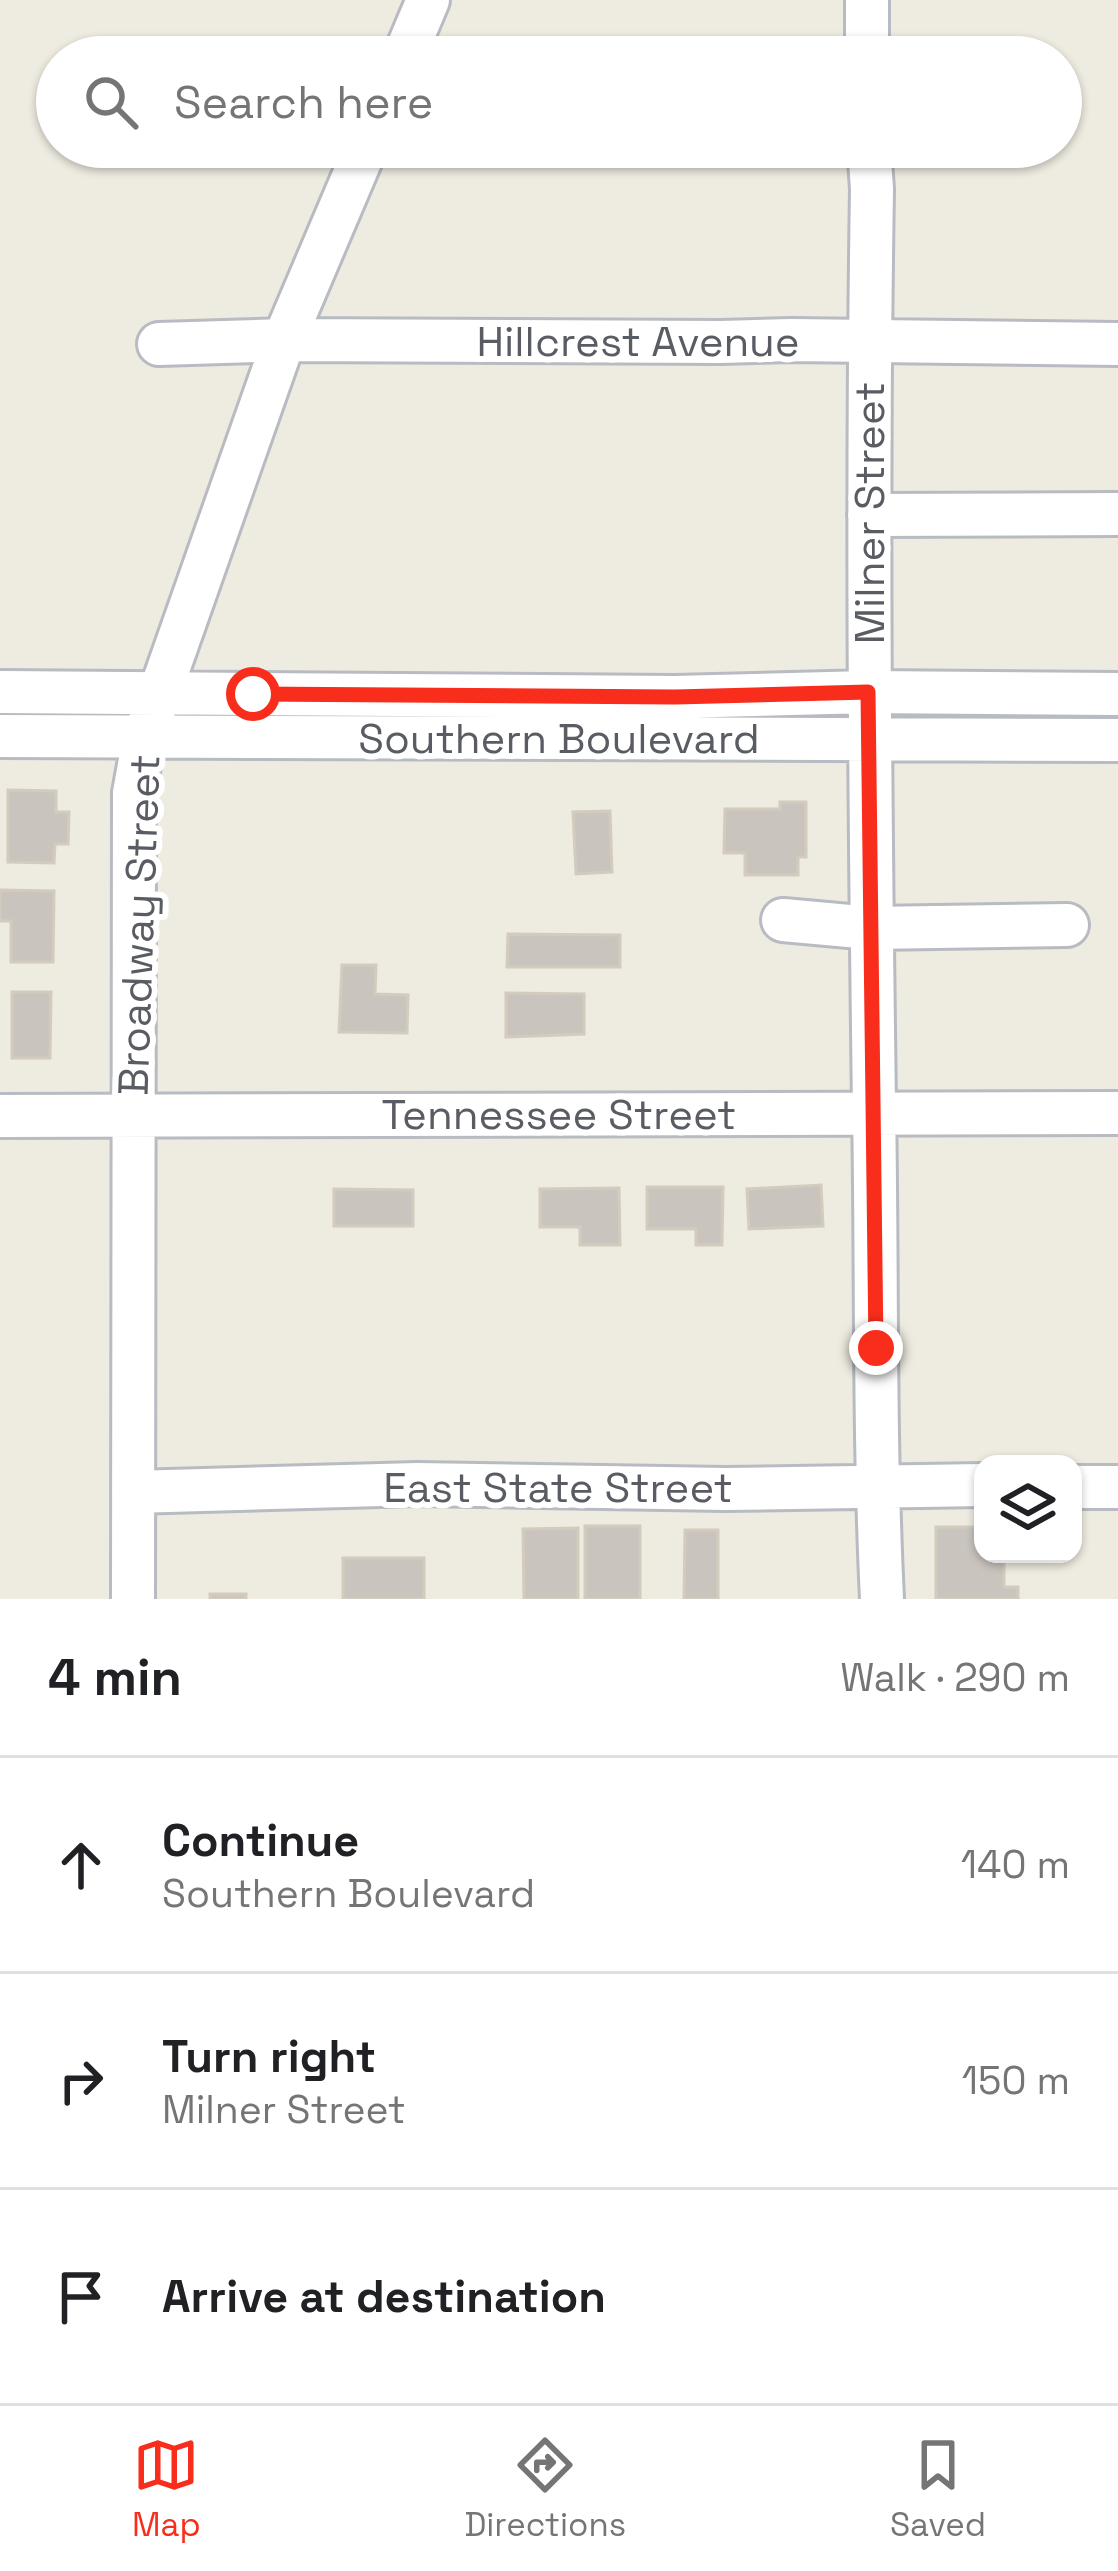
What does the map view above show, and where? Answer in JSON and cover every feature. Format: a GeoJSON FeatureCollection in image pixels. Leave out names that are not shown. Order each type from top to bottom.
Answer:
{"type":"FeatureCollection","features":[{"type":"Feature","properties":{"kind":"street"},"geometry":{"type":"LineString","coordinates":[[413,36],[428,0]]}},
{"type":"Feature","properties":{"kind":"street"},"geometry":{"type":"LineString","coordinates":[[867,0],[867,36]]}},
{"type":"Feature","properties":{"kind":"street","name":"Broadway Street"},"geometry":{"type":"LineString","coordinates":[[133,1599],[134,794],[144,738],[284,340],[357,168]]}},
{"type":"Feature","properties":{"kind":"street","name":"Milner Street"},"geometry":{"type":"LineString","coordinates":[[870,168],[868,740],[882,1599]]}},
{"type":"Feature","properties":{"kind":"street","name":"Hillcrest Avenue"},"geometry":{"type":"LineString","coordinates":[[159,344],[284,340],[1118,344]]}},
{"type":"Feature","properties":{"kind":"street"},"geometry":{"type":"LineString","coordinates":[[869,515],[1118,514]]}},
{"type":"Feature","properties":{"kind":"street","name":"Southern Boulevard"},"geometry":{"type":"LineString","coordinates":[[0,692],[675,697],[868,692],[1118,694]]}},
{"type":"Feature","properties":{"kind":"street","name":"Southern Boulevard"},"geometry":{"type":"LineString","coordinates":[[0,736],[1118,740]]}},
{"type":"Feature","properties":{"kind":"street"},"geometry":{"type":"LineString","coordinates":[[783,920],[871,928],[1067,925]]}},
{"type":"Feature","properties":{"kind":"street","name":"Tennessee Street"},"geometry":{"type":"LineString","coordinates":[[0,1116],[1118,1113]]}},
{"type":"Feature","properties":{"kind":"street","name":"East State Street"},"geometry":{"type":"LineString","coordinates":[[133,1492],[417,1484],[726,1489],[974,1485]]}},
{"type":"Feature","properties":{"kind":"street"},"geometry":{"type":"LineString","coordinates":[[1082,1486],[1118,1487]]}},
{"type":"Feature","properties":{"kind":"building"},"geometry":{"type":"Polygon","coordinates":[[[8,790],[56,791],[56,812],[69,812],[68,844],[55,844],[54,863],[8,862],[8,790]]]}},
{"type":"Feature","properties":{"kind":"building"},"geometry":{"type":"Polygon","coordinates":[[[780,802],[806,802],[806,857],[798,857],[798,875],[745,875],[745,853],[724,853],[725,809],[780,809],[780,802]]]}},
{"type":"Feature","properties":{"kind":"building"},"geometry":{"type":"Polygon","coordinates":[[[610,811],[612,872],[576,874],[573,812],[610,811]]]}},
{"type":"Feature","properties":{"kind":"building"},"geometry":{"type":"Polygon","coordinates":[[[0,890],[54,891],[53,962],[11,962],[11,921],[0,921],[0,890]]]}},
{"type":"Feature","properties":{"kind":"building"},"geometry":{"type":"Polygon","coordinates":[[[508,934],[620,935],[620,967],[507,967],[508,934]]]}},
{"type":"Feature","properties":{"kind":"building"},"geometry":{"type":"Polygon","coordinates":[[[342,965],[376,965],[375,994],[408,995],[407,1033],[339,1032],[342,965]]]}},
{"type":"Feature","properties":{"kind":"building"},"geometry":{"type":"Polygon","coordinates":[[[12,992],[51,992],[50,1058],[12,1058],[12,992]]]}},
{"type":"Feature","properties":{"kind":"building"},"geometry":{"type":"Polygon","coordinates":[[[506,993],[584,994],[584,1034],[506,1037],[506,993]]]}},
{"type":"Feature","properties":{"kind":"building"},"geometry":{"type":"Polygon","coordinates":[[[821,1185],[823,1226],[749,1229],[747,1189],[821,1185]]]}},
{"type":"Feature","properties":{"kind":"building"},"geometry":{"type":"Polygon","coordinates":[[[647,1187],[723,1187],[722,1245],[696,1245],[696,1229],[647,1229],[647,1187]]]}},
{"type":"Feature","properties":{"kind":"building"},"geometry":{"type":"Polygon","coordinates":[[[619,1188],[620,1245],[580,1245],[580,1227],[540,1227],[540,1189],[619,1188]]]}},
{"type":"Feature","properties":{"kind":"building"},"geometry":{"type":"Polygon","coordinates":[[[334,1189],[413,1190],[413,1226],[334,1226],[334,1189]]]}},
{"type":"Feature","properties":{"kind":"building"},"geometry":{"type":"Polygon","coordinates":[[[585,1526],[640,1526],[640,1599],[585,1599],[585,1526]]]}},
{"type":"Feature","properties":{"kind":"building"},"geometry":{"type":"Polygon","coordinates":[[[936,1527],[974,1527],[974,1563],[1004,1563],[1004,1587],[1018,1587],[1018,1599],[936,1599],[936,1527]]]}},
{"type":"Feature","properties":{"kind":"building"},"geometry":{"type":"Polygon","coordinates":[[[578,1528],[578,1599],[524,1599],[523,1529],[578,1528]]]}},
{"type":"Feature","properties":{"kind":"building"},"geometry":{"type":"Polygon","coordinates":[[[685,1530],[718,1530],[718,1599],[684,1599],[685,1530]]]}},
{"type":"Feature","properties":{"kind":"building"},"geometry":{"type":"Polygon","coordinates":[[[343,1558],[424,1558],[424,1599],[343,1599],[343,1558]]]}},
{"type":"Feature","properties":{"kind":"building"},"geometry":{"type":"Polygon","coordinates":[[[210,1594],[246,1594],[246,1599],[210,1599],[210,1594]]]}},
{"type":"Feature","properties":{"kind":"route"},"geometry":{"type":"LineString","coordinates":[[253,694],[675,697],[868,692],[876,1348]]}}]}
